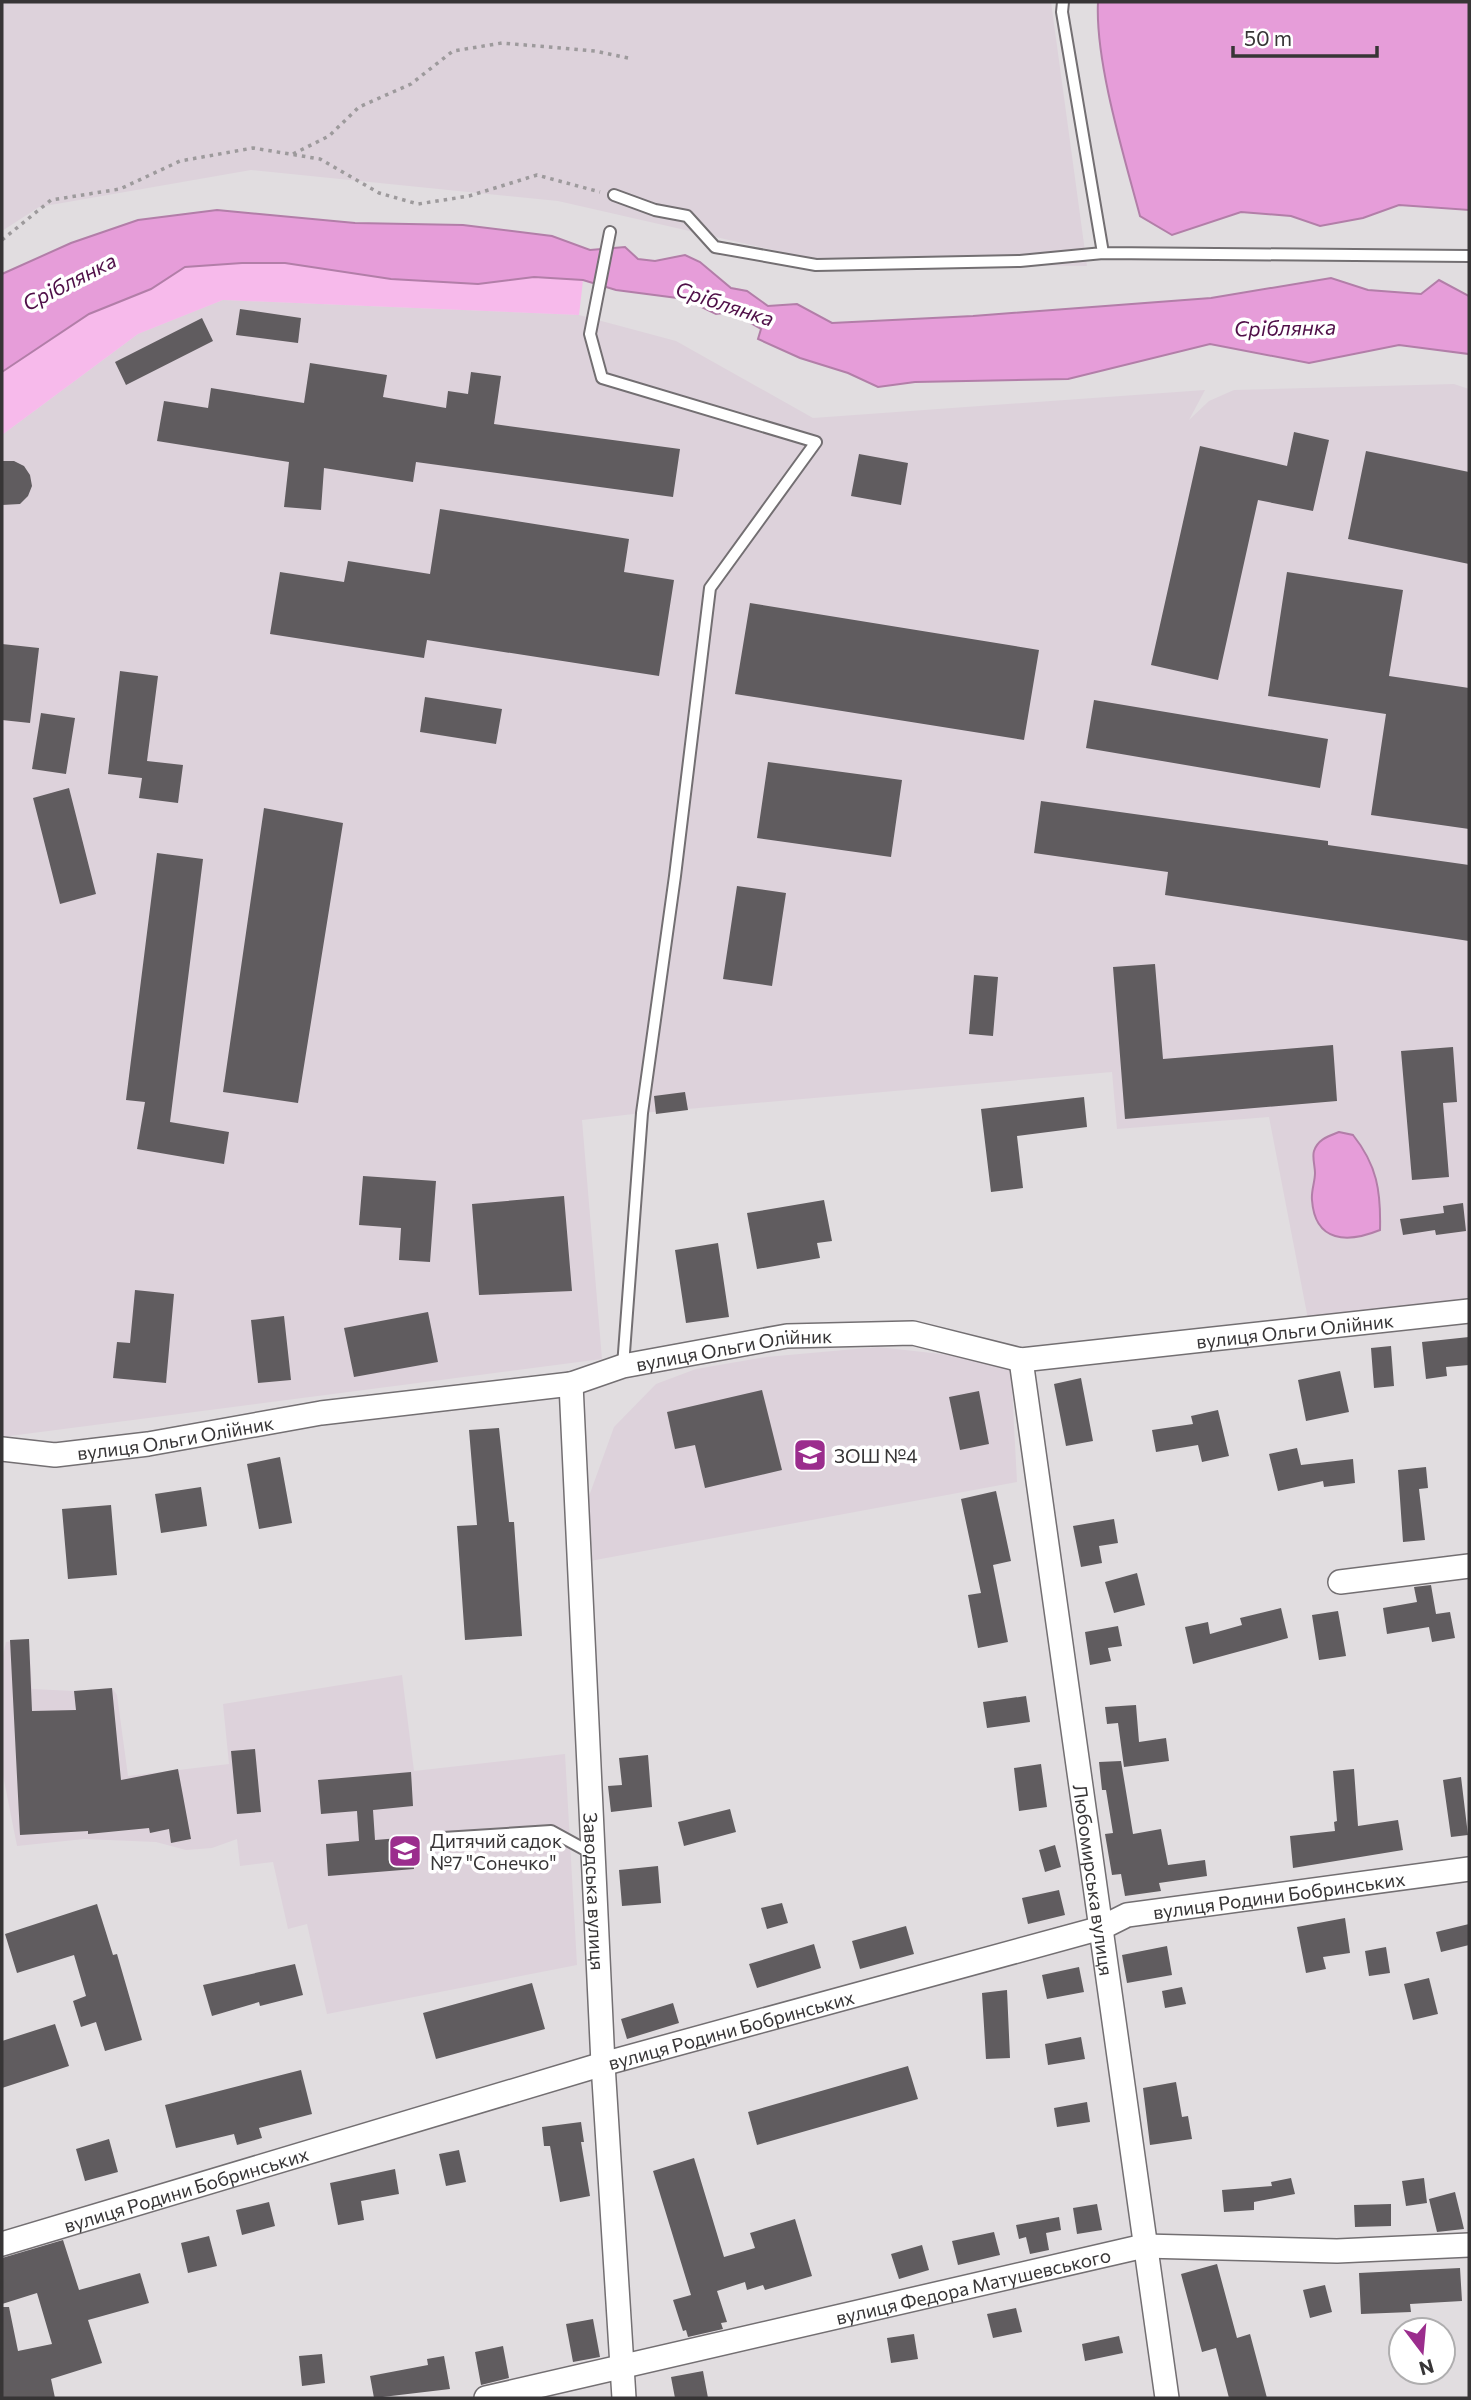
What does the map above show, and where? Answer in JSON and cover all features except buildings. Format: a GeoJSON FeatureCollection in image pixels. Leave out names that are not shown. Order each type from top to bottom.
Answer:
{"type":"FeatureCollection","features":[{"type":"Feature","properties":{"kind":"street","name":"вулиця Ольги Олійник"},"geometry":{"type":"LineString","coordinates":[[2,1449],[55,1455],[148,1444],[321,1413],[570,1384],[623,1366],[787,1336],[912,1333],[1021,1360],[1469,1311]]}},
{"type":"Feature","properties":{"kind":"street","name":"Любомирська вулиця"},"geometry":{"type":"LineString","coordinates":[[1021,1360],[1167,2398]]}},
{"type":"Feature","properties":{"kind":"street","name":"Заводська вулиця"},"geometry":{"type":"LineString","coordinates":[[570,1384],[603,2064],[624,2398]]}},
{"type":"Feature","properties":{"kind":"street"},"geometry":{"type":"LineString","coordinates":[[1340,1582],[1469,1566]]}},
{"type":"Feature","properties":{"kind":"street","name":"вулиця Родини Бобринських"},"geometry":{"type":"LineString","coordinates":[[2,2244],[603,2064],[1101,1928],[1127,1915],[1469,1869]]}},
{"type":"Feature","properties":{"kind":"street","name":"вулиця Федора Матушевського"},"geometry":{"type":"LineString","coordinates":[[486,2398],[1144,2246],[1337,2251],[1469,2245]]}},
{"type":"Feature","properties":{"kind":"lane"},"geometry":{"type":"LineString","coordinates":[[1063,2],[1062,12],[1103,253]]}},
{"type":"Feature","properties":{"kind":"lane"},"geometry":{"type":"LineString","coordinates":[[614,195],[655,210],[687,216],[715,247],[816,265],[1020,261],[1103,253],[1469,256]]}},
{"type":"Feature","properties":{"kind":"lane"},"geometry":{"type":"LineString","coordinates":[[610,232],[590,334],[602,378],[816,442],[710,589],[676,876],[642,1113],[623,1366]]}},
{"type":"Feature","properties":{"kind":"lane"},"geometry":{"type":"LineString","coordinates":[[443,1838],[551,1830],[593,1854]]}},
{"type":"Feature","properties":{"kind":"path"},"geometry":{"type":"LineString","coordinates":[[291,154],[328,136],[359,107],[411,84],[453,51],[502,43],[595,51],[628,58]]}},
{"type":"Feature","properties":{"kind":"path"},"geometry":{"type":"LineString","coordinates":[[2,240],[51,200],[120,189],[180,161],[253,148],[320,159],[379,193],[418,204],[469,196],[537,176],[614,195]]}},
{"type":"Feature","properties":{"kind":"shaded area"},"geometry":{"type":"Polygon","coordinates":[[[2,2],[1051,2],[1087,266],[826,262],[558,201],[251,170],[39,207],[2,231],[2,2]]]}},
{"type":"Feature","properties":{"kind":"shaded area"},"geometry":{"type":"Polygon","coordinates":[[[285,263],[391,279],[478,284],[534,277],[583,280],[579,315],[223,300],[138,334],[2,435],[2,372],[6,368],[89,314],[151,289],[185,267],[285,263]]]}},
{"type":"Feature","properties":{"kind":"shaded area"},"geometry":{"type":"Polygon","coordinates":[[[223,300],[579,315],[676,341],[813,418],[1205,390],[1189,420],[1209,401],[1234,390],[1454,384],[1469,389],[1469,1302],[1308,1319],[1269,1117],[1117,1129],[1112,1072],[642,1113],[582,1120],[602,1359],[2,1437],[2,435],[138,334],[223,300]]]}},
{"type":"Feature","properties":{"kind":"shaded area","name":"ЗОШ №4"},"geometry":{"type":"Polygon","coordinates":[[[878,1347],[986,1359],[1011,1369],[1017,1482],[590,1561],[588,1499],[614,1427],[656,1384],[696,1369],[766,1357],[878,1347]]]}},
{"type":"Feature","properties":{"kind":"shaded area","name":"Дитячий садок №7 \"Сонечко\""},"geometry":{"type":"Polygon","coordinates":[[[29,1639],[32,1689],[74,1691],[112,1688],[117,1695],[128,1776],[229,1764],[223,1704],[402,1675],[414,1771],[565,1754],[577,1965],[327,2014],[307,1924],[288,1929],[273,1862],[240,1866],[237,1839],[212,1848],[186,1850],[156,1842],[84,1839],[17,1846],[2,1770],[2,1660],[6,1642],[29,1639]]]}},
{"type":"Feature","properties":{"kind":"water"},"geometry":{"type":"Polygon","coordinates":[[[1098,2],[1469,2],[1469,210],[1399,205],[1363,218],[1320,226],[1291,216],[1241,212],[1172,235],[1140,216],[1106,80],[1098,26],[1098,2]]]}},
{"type":"Feature","properties":{"kind":"water","name":"Сріблянка"},"geometry":{"type":"Polygon","coordinates":[[[217,210],[355,223],[463,225],[552,236],[590,250],[625,247],[638,259],[655,261],[685,255],[700,262],[731,288],[747,291],[768,306],[797,304],[832,323],[973,316],[1211,298],[1331,278],[1368,290],[1421,294],[1439,280],[1469,296],[1469,354],[1399,345],[1309,363],[1210,344],[1068,379],[915,382],[878,387],[758,339],[761,329],[731,312],[716,314],[685,299],[616,290],[583,280],[534,277],[478,284],[391,279],[285,263],[242,263],[185,267],[151,289],[89,314],[2,372],[2,274],[71,243],[138,220],[217,210]]]}},
{"type":"Feature","properties":{"kind":"water"},"geometry":{"type":"Polygon","coordinates":[[[1339,1132],[1353,1135],[1361,1146],[1376,1179],[1380,1203],[1380,1230],[1356,1237],[1345,1238],[1326,1232],[1314,1214],[1314,1151],[1321,1141],[1339,1132]]]}},
{"type":"Feature","properties":{"kind":"place","name":"ЗОШ №4"},"geometry":{"type":"Point","coordinates":[810,1455]}},
{"type":"Feature","properties":{"kind":"place","name":"Дитячий садок №7 \"Сонечко\""},"geometry":{"type":"Point","coordinates":[405,1851]}}]}
